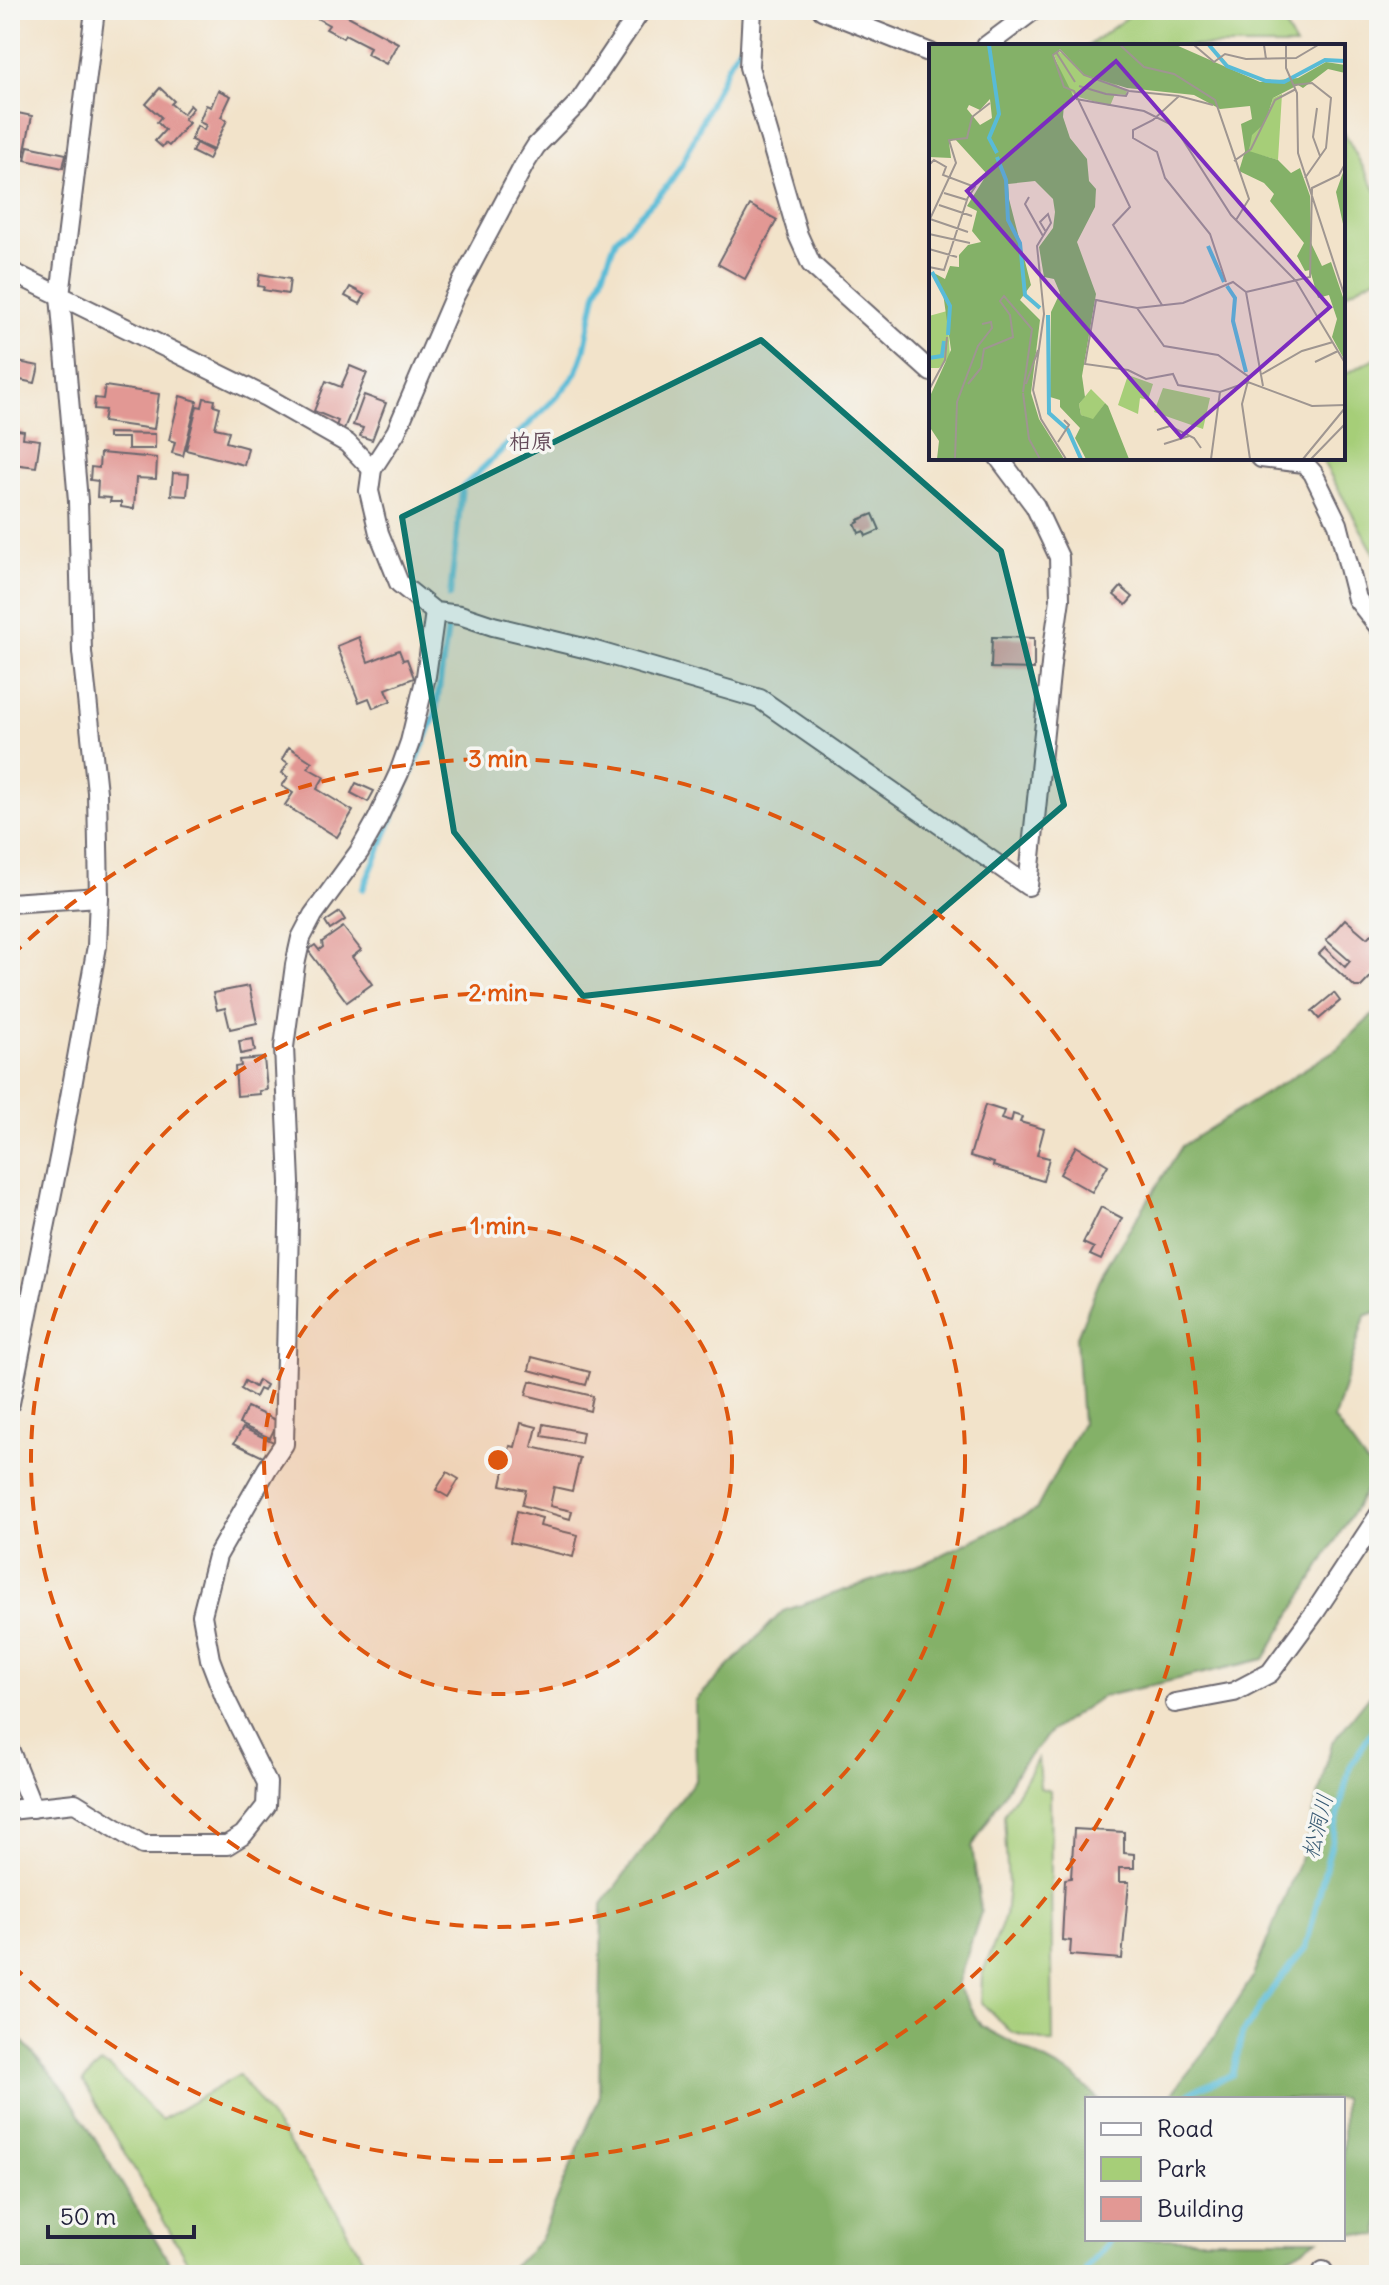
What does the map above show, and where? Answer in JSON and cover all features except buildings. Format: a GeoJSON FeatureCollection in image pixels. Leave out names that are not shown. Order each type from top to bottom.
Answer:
{"type":"FeatureCollection","features":[{"type":"Feature","properties":{"kind":"street"},"geometry":{"type":"LineString","coordinates":[[10,1403],[97,946],[97,792],[82,652],[78,501],[60,296],[95,10]]}},
{"type":"Feature","properties":{"kind":"street"},"geometry":{"type":"LineString","coordinates":[[641,10],[579,102],[536,146],[524,165],[454,297],[396,432],[372,469],[369,491],[379,533],[399,583],[435,612],[460,615],[592,650],[760,699],[1028,886],[1060,599],[1059,557],[1035,506],[1000,460]]}},
{"type":"Feature","properties":{"kind":"street"},"geometry":{"type":"LineString","coordinates":[[752,10],[749,67],[798,235],[811,264],[929,370]]}},
{"type":"Feature","properties":{"kind":"street"},"geometry":{"type":"LineString","coordinates":[[822,10],[929,52]]}},
{"type":"Feature","properties":{"kind":"street"},"geometry":{"type":"LineString","coordinates":[[989,44],[1034,10]]}},
{"type":"Feature","properties":{"kind":"street"},"geometry":{"type":"LineString","coordinates":[[10,271],[266,397],[347,443],[372,469]]}},
{"type":"Feature","properties":{"kind":"street"},"geometry":{"type":"LineString","coordinates":[[1278,460],[1304,463],[1313,473],[1338,524],[1357,599],[1379,627]]}},
{"type":"Feature","properties":{"kind":"street"},"geometry":{"type":"LineString","coordinates":[[10,1810],[75,1803],[143,1845],[227,1845],[243,1835],[266,1806],[267,1783],[225,1698],[210,1659],[202,1615],[217,1556],[284,1444],[290,1183],[284,1047],[301,938],[313,915],[359,852],[399,773],[426,676],[435,612]]}},
{"type":"Feature","properties":{"kind":"street"},"geometry":{"type":"LineString","coordinates":[[10,903],[99,897]]}},
{"type":"Feature","properties":{"kind":"street"},"geometry":{"type":"LineString","coordinates":[[1175,1703],[1234,1692],[1270,1673],[1324,1599],[1379,1515]]}},
{"type":"Feature","properties":{"kind":"street"},"geometry":{"type":"LineString","coordinates":[[10,1751],[33,1808]]}},
{"type":"Feature","properties":{"kind":"highlighted area"},"geometry":{"type":"Polygon","coordinates":[[[761,340],[1001,551],[1064,805],[880,963],[583,996],[454,832],[402,517],[761,340]]]}},
{"type":"Feature","properties":{"kind":"green space"},"geometry":{"type":"Polygon","coordinates":[[[1137,10],[1276,10],[1295,44],[1091,44],[1137,10]]]}},
{"type":"Feature","properties":{"kind":"green space"},"geometry":{"type":"Polygon","coordinates":[[[1345,135],[1379,196],[1379,276],[1345,294],[1345,135]]]}},
{"type":"Feature","properties":{"kind":"green space"},"geometry":{"type":"Polygon","coordinates":[[[1379,356],[1379,562],[1322,460],[1345,460],[1345,374],[1379,356]]]}},
{"type":"Feature","properties":{"kind":"green space"},"geometry":{"type":"Polygon","coordinates":[[[1379,1009],[1379,1311],[1365,1316],[1334,1419],[1375,1475],[1264,1659],[1101,1697],[1051,1731],[1019,1768],[972,1847],[981,1912],[957,1985],[981,2026],[1074,2076],[1096,2097],[1085,2097],[1085,2241],[1316,2241],[1256,2275],[504,2275],[540,2240],[599,2098],[602,1904],[696,1779],[695,1701],[783,1611],[927,1562],[1036,1510],[1082,1423],[1076,1339],[1103,1272],[1182,1146],[1338,1048],[1379,1009]]]}},
{"type":"Feature","properties":{"kind":"green space"},"geometry":{"type":"Polygon","coordinates":[[[1379,1684],[1379,2236],[1345,2232],[1345,2097],[1169,2097],[1203,2054],[1252,1978],[1305,1847],[1332,1743],[1379,1684]]]}},
{"type":"Feature","properties":{"kind":"green space"},"geometry":{"type":"Polygon","coordinates":[[[1038,1758],[1040,1788],[1050,1791],[1053,2043],[1011,2032],[981,2002],[982,1975],[1005,1916],[1008,1885],[1004,1815],[1038,1758]]]}},
{"type":"Feature","properties":{"kind":"green space"},"geometry":{"type":"Polygon","coordinates":[[[10,2027],[66,2091],[177,2275],[10,2275],[10,2027]]]}},
{"type":"Feature","properties":{"kind":"green space"},"geometry":{"type":"Polygon","coordinates":[[[101,2064],[110,2067],[161,2120],[239,2075],[327,2195],[372,2275],[195,2275],[83,2081],[101,2064]]]}},
{"type":"Feature","properties":{"kind":"waterway"},"geometry":{"type":"LineString","coordinates":[[450,596],[462,488],[556,398],[576,374],[584,352],[596,293],[616,239],[665,189],[682,164],[728,65],[741,44]]}},
{"type":"Feature","properties":{"kind":"waterway"},"geometry":{"type":"LineString","coordinates":[[363,889],[435,716],[449,622]]}},
{"type":"Feature","properties":{"kind":"waterway","name":"松洞川"},"geometry":{"type":"LineString","coordinates":[[1183,2097],[1232,2075],[1242,2035],[1273,1988],[1306,1948],[1350,1767],[1379,1719]]}},
{"type":"Feature","properties":{"kind":"waterway"},"geometry":{"type":"LineString","coordinates":[[1085,2275],[1087,2268],[1109,2241]]}},
{"type":"Feature","properties":{"kind":"district","name":"柏原"},"geometry":{"type":"Point","coordinates":[531,441]}}]}
